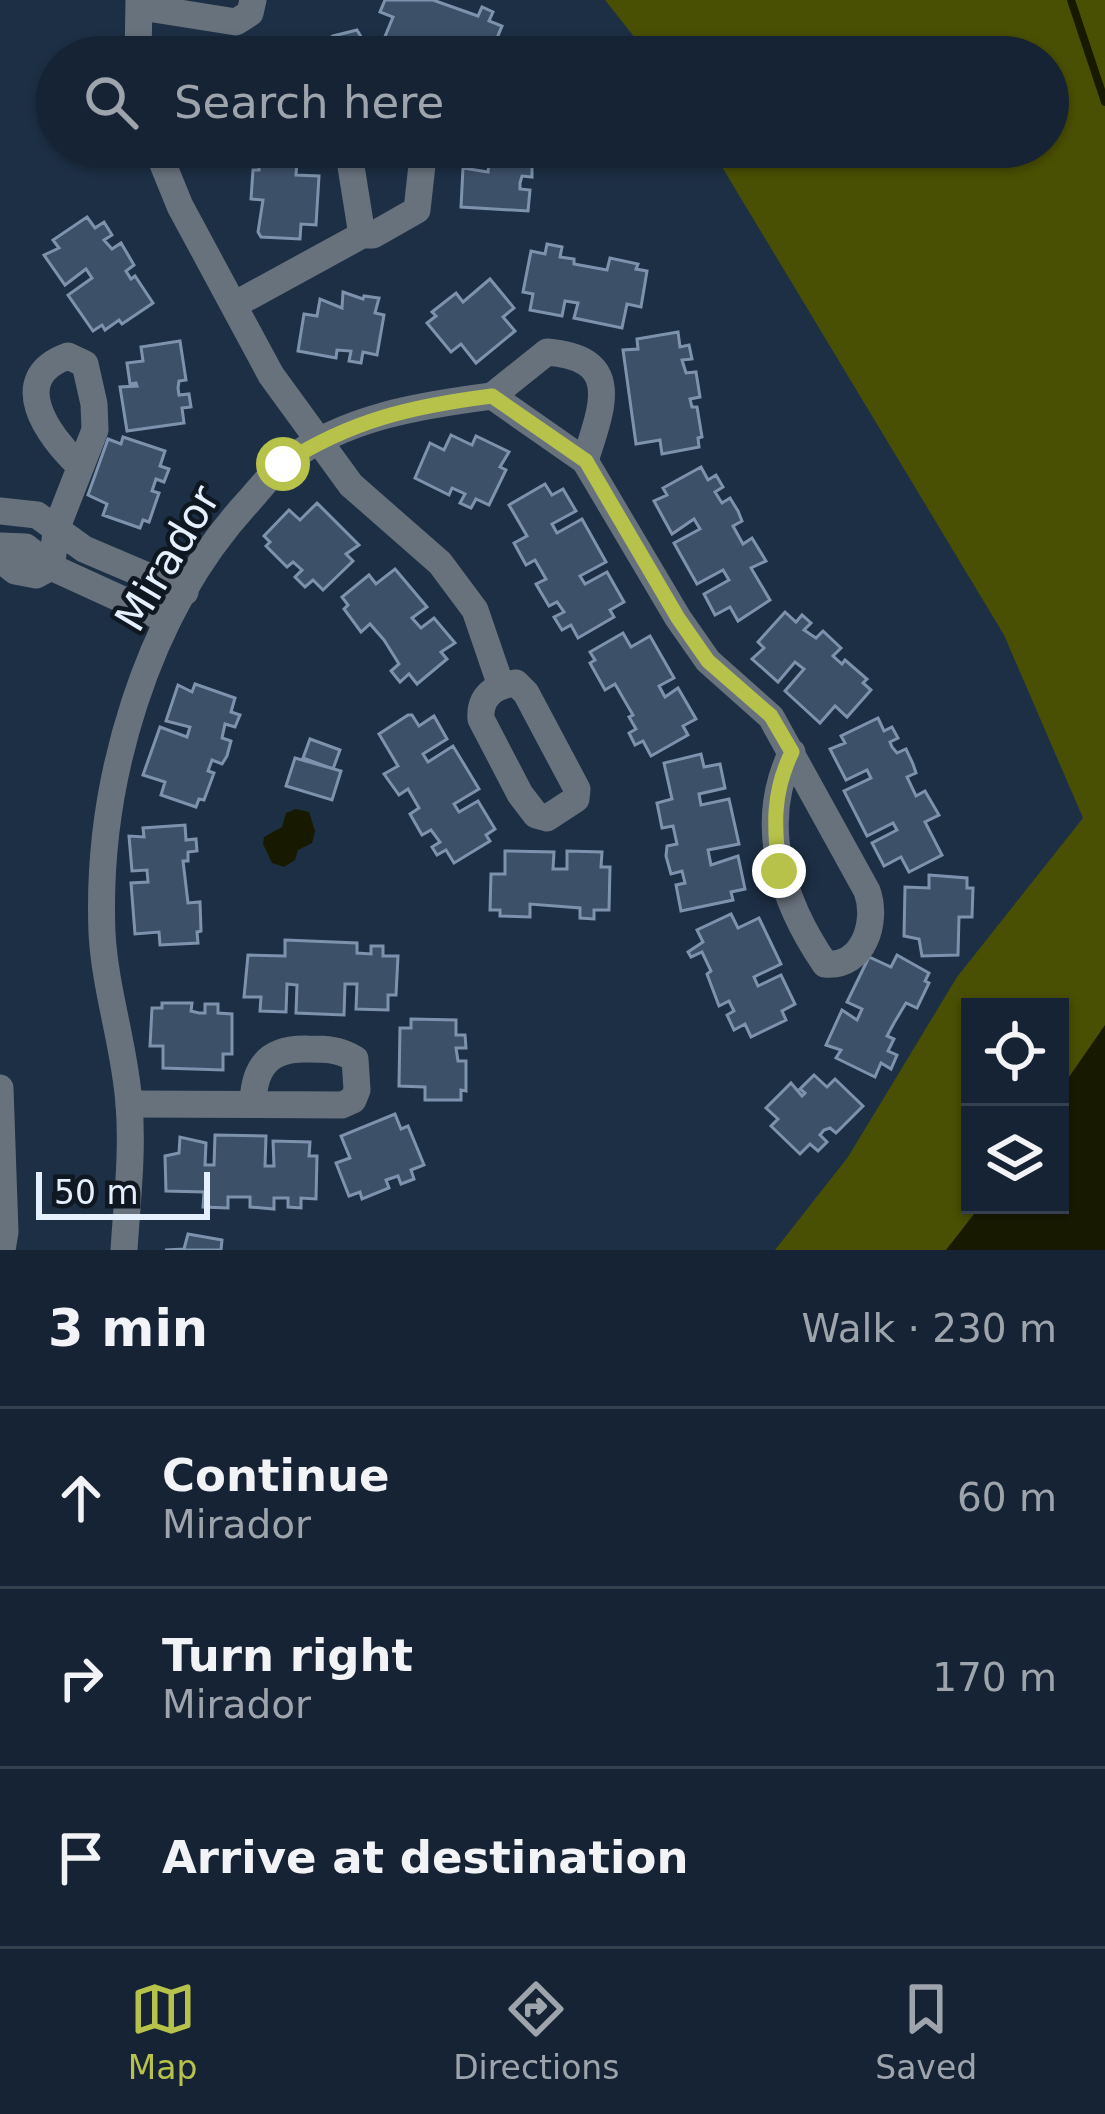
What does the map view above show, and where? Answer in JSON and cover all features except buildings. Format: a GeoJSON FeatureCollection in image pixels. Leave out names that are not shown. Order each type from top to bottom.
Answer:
{"type":"FeatureCollection","features":[{"type":"Feature","properties":{"kind":"street"},"geometry":{"type":"LineString","coordinates":[[139,36],[140,4],[236,22],[250,13],[253,0]]}},
{"type":"Feature","properties":{"kind":"street"},"geometry":{"type":"LineString","coordinates":[[165,168],[180,206],[271,375],[351,484],[440,563],[475,610],[501,686]]}},
{"type":"Feature","properties":{"kind":"street"},"geometry":{"type":"LineString","coordinates":[[351,168],[362,235]]}},
{"type":"Feature","properties":{"kind":"street"},"geometry":{"type":"LineString","coordinates":[[234,305],[417,210],[422,168]]}},
{"type":"Feature","properties":{"kind":"street"},"geometry":{"type":"LineString","coordinates":[[586,461],[602,406],[600,377],[587,360],[547,352],[492,396],[586,461],[708,661],[771,716],[792,752],[873,908],[865,941],[851,959],[836,965],[825,964],[816,950],[779,871],[773,805],[792,752]]}},
{"type":"Feature","properties":{"kind":"street","name":"Mirador"},"geometry":{"type":"LineString","coordinates":[[124,1250],[129,1104],[102,935],[104,854],[113,787],[137,701],[167,620],[227,525],[283,464],[320,440],[412,406],[492,396]]}},
{"type":"Feature","properties":{"kind":"street"},"geometry":{"type":"LineString","coordinates":[[51,567],[57,527],[80,465]]}},
{"type":"Feature","properties":{"kind":"street"},"geometry":{"type":"LineString","coordinates":[[0,511],[37,515],[84,549],[184,592]]}},
{"type":"Feature","properties":{"kind":"street"},"geometry":{"type":"LineString","coordinates":[[0,547],[26,547],[51,567],[167,620]]}},
{"type":"Feature","properties":{"kind":"street"},"geometry":{"type":"LineString","coordinates":[[0,559],[14,572],[36,575],[51,567]]}},
{"type":"Feature","properties":{"kind":"street"},"geometry":{"type":"LineString","coordinates":[[516,683],[526,693],[577,789],[576,799],[556,815],[536,815],[481,719],[482,703],[501,686],[516,683]]}},
{"type":"Feature","properties":{"kind":"street"},"geometry":{"type":"LineString","coordinates":[[0,1088],[2,1250]]}},
{"type":"Feature","properties":{"kind":"street"},"geometry":{"type":"LineString","coordinates":[[129,1104],[253,1103]]}},
{"type":"Feature","properties":{"kind":"green space"},"geometry":{"type":"Polygon","coordinates":[[[605,0],[1105,0],[1105,1250],[775,1250],[848,1157],[957,977],[1083,818],[1004,635],[723,168],[1069,168],[1069,36],[633,36],[605,0]]]}},
{"type":"Feature","properties":{"kind":"shaded area"},"geometry":{"type":"Polygon","coordinates":[[[309,812],[315,831],[312,843],[298,850],[295,860],[284,867],[272,863],[264,837],[282,827],[286,813],[309,812]]]}},
{"type":"Feature","properties":{"kind":"shaded area"},"geometry":{"type":"Polygon","coordinates":[[[1105,1025],[1105,1250],[946,1250],[974,1214],[1069,1214],[1069,1077],[1105,1025]]]}},
{"type":"Feature","properties":{"kind":"waterway"},"geometry":{"type":"LineString","coordinates":[[1071,0],[1105,102]]}},
{"type":"Feature","properties":{"kind":"route"},"geometry":{"type":"LineString","coordinates":[[283,464],[320,440],[412,406],[492,396],[586,461],[708,661],[771,716],[792,752],[773,805],[779,871]]}}]}
